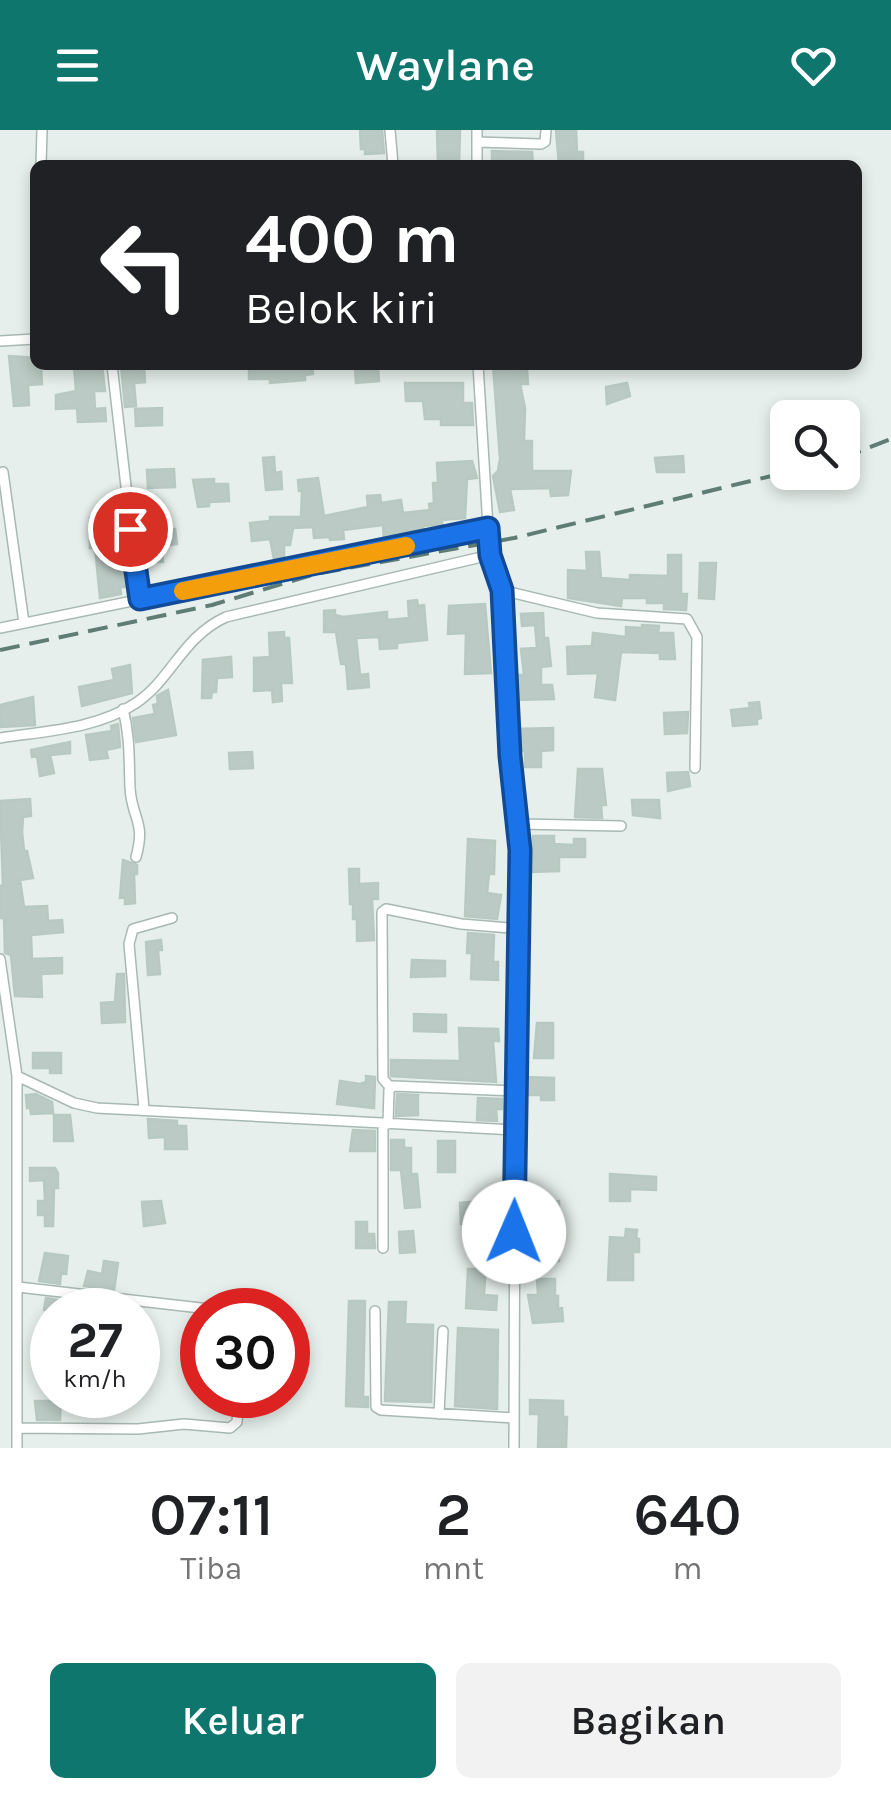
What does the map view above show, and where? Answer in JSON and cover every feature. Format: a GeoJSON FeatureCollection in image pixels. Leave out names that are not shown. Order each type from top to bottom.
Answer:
{"type":"FeatureCollection","features":[{"type":"Feature","properties":{"kind":"street"},"geometry":{"type":"LineString","coordinates":[[41,160],[42,130]]}},
{"type":"Feature","properties":{"kind":"street"},"geometry":{"type":"LineString","coordinates":[[390,130],[393,160]]}},
{"type":"Feature","properties":{"kind":"street"},"geometry":{"type":"LineString","coordinates":[[477,130],[477,160]]}},
{"type":"Feature","properties":{"kind":"street"},"geometry":{"type":"LineString","coordinates":[[477,142],[541,144],[545,142],[546,130]]}},
{"type":"Feature","properties":{"kind":"street"},"geometry":{"type":"LineString","coordinates":[[0,341],[30,339]]}},
{"type":"Feature","properties":{"kind":"street"},"geometry":{"type":"LineString","coordinates":[[113,370],[140,599]]}},
{"type":"Feature","properties":{"kind":"street"},"geometry":{"type":"LineString","coordinates":[[478,370],[490,555],[502,590],[510,756],[519,824],[514,1448]]}},
{"type":"Feature","properties":{"kind":"street"},"geometry":{"type":"LineString","coordinates":[[3,472],[24,623]]}},
{"type":"Feature","properties":{"kind":"street"},"geometry":{"type":"LineString","coordinates":[[0,628],[488,528]]}},
{"type":"Feature","properties":{"kind":"street"},"geometry":{"type":"LineString","coordinates":[[0,738],[78,726],[124,709],[146,694],[200,632],[226,618],[490,555]]}},
{"type":"Feature","properties":{"kind":"street"},"geometry":{"type":"LineString","coordinates":[[502,590],[597,612],[687,619],[696,637],[695,768]]}},
{"type":"Feature","properties":{"kind":"street"},"geometry":{"type":"LineString","coordinates":[[124,709],[130,738],[132,801],[142,836],[136,856]]}},
{"type":"Feature","properties":{"kind":"street"},"geometry":{"type":"LineString","coordinates":[[519,824],[621,826]]}},
{"type":"Feature","properties":{"kind":"street"},"geometry":{"type":"LineString","coordinates":[[515,1091],[391,1088],[383,1079],[382,912],[521,929]]}},
{"type":"Feature","properties":{"kind":"street"},"geometry":{"type":"LineString","coordinates":[[144,1110],[129,944],[133,929],[172,918]]}},
{"type":"Feature","properties":{"kind":"street"},"geometry":{"type":"LineString","coordinates":[[0,959],[17,1076],[17,1448]]}},
{"type":"Feature","properties":{"kind":"street"},"geometry":{"type":"LineString","coordinates":[[17,1076],[85,1106],[516,1130]]}},
{"type":"Feature","properties":{"kind":"street"},"geometry":{"type":"LineString","coordinates":[[383,1248],[385,1124],[391,1088]]}},
{"type":"Feature","properties":{"kind":"street"},"geometry":{"type":"LineString","coordinates":[[18,1288],[180,1306]]}},
{"type":"Feature","properties":{"kind":"street"},"geometry":{"type":"LineString","coordinates":[[375,1310],[376,1406],[381,1410],[513,1418]]}},
{"type":"Feature","properties":{"kind":"street"},"geometry":{"type":"LineString","coordinates":[[439,1414],[443,1331]]}},
{"type":"Feature","properties":{"kind":"street"},"geometry":{"type":"LineString","coordinates":[[17,1428],[184,1424],[230,1428],[238,1418]]}},
{"type":"Feature","properties":{"kind":"building"},"geometry":{"type":"Polygon","coordinates":[[[360,130],[382,130],[384,153],[365,154],[360,130]]]}},
{"type":"Feature","properties":{"kind":"building"},"geometry":{"type":"Polygon","coordinates":[[[437,130],[460,130],[459,160],[438,160],[437,130]]]}},
{"type":"Feature","properties":{"kind":"building"},"geometry":{"type":"Polygon","coordinates":[[[556,130],[576,130],[577,152],[583,152],[583,160],[559,160],[556,130]]]}},
{"type":"Feature","properties":{"kind":"building"},"geometry":{"type":"Polygon","coordinates":[[[492,151],[532,152],[533,160],[492,160],[492,151]]]}},
{"type":"Feature","properties":{"kind":"building"},"geometry":{"type":"Polygon","coordinates":[[[9,356],[30,358],[30,370],[41,370],[42,384],[28,385],[29,405],[14,406],[9,356]]]}},
{"type":"Feature","properties":{"kind":"building"},"geometry":{"type":"Polygon","coordinates":[[[74,370],[103,370],[105,391],[94,391],[95,409],[105,408],[106,421],[78,422],[77,408],[56,409],[56,395],[76,391],[74,370]]]}},
{"type":"Feature","properties":{"kind":"building"},"geometry":{"type":"Polygon","coordinates":[[[121,370],[144,370],[145,382],[134,383],[136,406],[125,407],[121,370]]]}},
{"type":"Feature","properties":{"kind":"building"},"geometry":{"type":"Polygon","coordinates":[[[249,370],[313,370],[313,374],[305,375],[305,380],[270,383],[270,379],[249,379],[249,370]]]}},
{"type":"Feature","properties":{"kind":"building"},"geometry":{"type":"Polygon","coordinates":[[[355,370],[378,370],[379,381],[356,383],[355,370]]]}},
{"type":"Feature","properties":{"kind":"building"},"geometry":{"type":"Polygon","coordinates":[[[493,370],[527,370],[528,384],[520,384],[525,408],[524,441],[532,441],[532,471],[571,471],[568,495],[551,496],[550,488],[510,489],[514,510],[500,512],[493,476],[500,459],[493,370]]]}},
{"type":"Feature","properties":{"kind":"building"},"geometry":{"type":"Polygon","coordinates":[[[405,383],[463,383],[463,403],[472,403],[473,425],[441,425],[441,419],[425,419],[423,401],[406,401],[405,383]]]}},
{"type":"Feature","properties":{"kind":"building"},"geometry":{"type":"Polygon","coordinates":[[[627,383],[630,396],[607,404],[606,387],[627,383]]]}},
{"type":"Feature","properties":{"kind":"building"},"geometry":{"type":"Polygon","coordinates":[[[162,408],[162,425],[136,426],[135,409],[162,408]]]}},
{"type":"Feature","properties":{"kind":"building"},"geometry":{"type":"Polygon","coordinates":[[[683,456],[684,472],[657,472],[655,458],[683,456]]]}},
{"type":"Feature","properties":{"kind":"building"},"geometry":{"type":"Polygon","coordinates":[[[274,457],[275,473],[281,472],[282,489],[266,490],[263,458],[274,457]]]}},
{"type":"Feature","properties":{"kind":"building"},"geometry":{"type":"Polygon","coordinates":[[[472,461],[477,478],[467,479],[465,518],[442,520],[442,524],[423,526],[424,531],[384,541],[383,525],[343,530],[344,539],[330,540],[314,538],[313,527],[293,528],[290,545],[284,545],[284,558],[274,559],[270,539],[252,541],[250,523],[270,521],[270,517],[301,517],[302,491],[298,480],[318,478],[324,516],[368,507],[367,496],[380,495],[381,503],[401,500],[403,513],[430,510],[429,504],[434,503],[433,483],[438,483],[437,463],[472,461]]]}},
{"type":"Feature","properties":{"kind":"building"},"geometry":{"type":"Polygon","coordinates":[[[174,469],[175,487],[148,488],[147,470],[174,469]]]}},
{"type":"Feature","properties":{"kind":"building"},"geometry":{"type":"Polygon","coordinates":[[[214,479],[214,484],[228,484],[229,501],[198,507],[193,480],[214,479]]]}},
{"type":"Feature","properties":{"kind":"building"},"geometry":{"type":"Polygon","coordinates":[[[116,516],[117,528],[123,528],[127,581],[125,587],[120,587],[121,594],[100,598],[95,547],[90,548],[90,518],[116,516]]]}},
{"type":"Feature","properties":{"kind":"building"},"geometry":{"type":"Polygon","coordinates":[[[175,529],[177,544],[162,546],[163,562],[143,562],[140,535],[175,529]]]}},
{"type":"Feature","properties":{"kind":"building"},"geometry":{"type":"Polygon","coordinates":[[[586,552],[599,552],[601,578],[630,580],[630,575],[668,576],[668,555],[681,555],[681,594],[687,594],[686,610],[664,609],[664,603],[647,603],[647,598],[622,598],[621,606],[568,598],[568,570],[587,571],[586,552]]]}},
{"type":"Feature","properties":{"kind":"building"},"geometry":{"type":"Polygon","coordinates":[[[700,563],[716,563],[714,599],[699,598],[700,563]]]}},
{"type":"Feature","properties":{"kind":"building"},"geometry":{"type":"Polygon","coordinates":[[[417,600],[418,606],[424,605],[427,640],[380,649],[379,637],[356,638],[360,675],[368,674],[369,687],[348,689],[346,664],[341,664],[336,632],[324,632],[324,611],[335,610],[335,615],[343,617],[387,612],[387,620],[409,618],[408,601],[417,600]]]}},
{"type":"Feature","properties":{"kind":"building"},"geometry":{"type":"Polygon","coordinates":[[[485,604],[491,673],[465,674],[466,633],[448,634],[449,606],[485,604]]]}},
{"type":"Feature","properties":{"kind":"building"},"geometry":{"type":"Polygon","coordinates":[[[543,613],[551,666],[541,667],[541,685],[552,685],[554,699],[515,700],[514,675],[524,675],[521,649],[537,648],[535,625],[522,626],[521,614],[543,613]]]}},
{"type":"Feature","properties":{"kind":"building"},"geometry":{"type":"Polygon","coordinates":[[[659,626],[658,633],[673,633],[675,659],[660,659],[660,653],[621,652],[615,700],[595,697],[598,673],[568,674],[567,647],[592,646],[593,633],[626,637],[626,627],[659,626]]]}},
{"type":"Feature","properties":{"kind":"building"},"geometry":{"type":"Polygon","coordinates":[[[284,632],[284,638],[289,638],[292,683],[281,683],[282,701],[273,702],[272,690],[254,691],[254,658],[270,657],[269,633],[284,632]]]}},
{"type":"Feature","properties":{"kind":"building"},"geometry":{"type":"Polygon","coordinates":[[[231,657],[232,677],[217,678],[216,692],[212,692],[211,698],[202,698],[203,660],[231,657]]]}},
{"type":"Feature","properties":{"kind":"building"},"geometry":{"type":"Polygon","coordinates":[[[130,665],[132,693],[82,706],[79,687],[114,680],[112,669],[130,665]]]}},
{"type":"Feature","properties":{"kind":"building"},"geometry":{"type":"Polygon","coordinates":[[[168,690],[176,735],[136,742],[133,718],[155,714],[157,696],[168,690]]]}},
{"type":"Feature","properties":{"kind":"building"},"geometry":{"type":"Polygon","coordinates":[[[33,697],[35,725],[0,727],[0,705],[33,697]]]}},
{"type":"Feature","properties":{"kind":"building"},"geometry":{"type":"Polygon","coordinates":[[[759,702],[761,718],[757,724],[733,726],[731,710],[750,708],[749,703],[759,702]]]}},
{"type":"Feature","properties":{"kind":"building"},"geometry":{"type":"Polygon","coordinates":[[[688,712],[687,733],[665,734],[664,713],[688,712]]]}},
{"type":"Feature","properties":{"kind":"building"},"geometry":{"type":"Polygon","coordinates":[[[118,724],[120,747],[106,750],[108,758],[90,760],[86,735],[112,731],[111,726],[118,724]]]}},
{"type":"Feature","properties":{"kind":"building"},"geometry":{"type":"Polygon","coordinates":[[[553,728],[553,750],[541,751],[541,767],[525,767],[525,751],[518,751],[517,729],[553,728]]]}},
{"type":"Feature","properties":{"kind":"building"},"geometry":{"type":"Polygon","coordinates":[[[70,742],[70,753],[50,755],[54,773],[40,776],[37,756],[32,757],[31,750],[70,742]]]}},
{"type":"Feature","properties":{"kind":"building"},"geometry":{"type":"Polygon","coordinates":[[[252,752],[253,768],[230,769],[229,753],[252,752]]]}},
{"type":"Feature","properties":{"kind":"building"},"geometry":{"type":"Polygon","coordinates":[[[578,769],[602,769],[606,805],[601,805],[602,818],[575,817],[578,769]]]}},
{"type":"Feature","properties":{"kind":"building"},"geometry":{"type":"Polygon","coordinates":[[[688,772],[690,786],[668,791],[667,773],[688,772]]]}},
{"type":"Feature","properties":{"kind":"building"},"geometry":{"type":"Polygon","coordinates":[[[30,799],[31,816],[23,817],[22,832],[33,878],[20,880],[24,907],[47,906],[48,921],[62,920],[63,932],[31,935],[32,959],[62,958],[62,973],[41,974],[42,997],[15,996],[11,955],[5,953],[4,918],[0,918],[0,801],[30,799]]]}},
{"type":"Feature","properties":{"kind":"building"},"geometry":{"type":"Polygon","coordinates":[[[632,800],[659,800],[660,818],[633,815],[632,800]]]}},
{"type":"Feature","properties":{"kind":"building"},"geometry":{"type":"Polygon","coordinates":[[[533,836],[554,836],[554,844],[574,845],[574,839],[585,839],[585,857],[559,857],[559,871],[532,872],[533,836]]]}},
{"type":"Feature","properties":{"kind":"building"},"geometry":{"type":"Polygon","coordinates":[[[468,839],[495,841],[494,874],[489,874],[487,893],[501,895],[497,919],[465,916],[468,839]]]}},
{"type":"Feature","properties":{"kind":"building"},"geometry":{"type":"Polygon","coordinates":[[[123,860],[137,865],[135,903],[125,904],[125,897],[120,898],[123,860]]]}},
{"type":"Feature","properties":{"kind":"building"},"geometry":{"type":"Polygon","coordinates":[[[349,869],[359,869],[359,884],[378,883],[378,899],[372,899],[374,940],[357,941],[349,869]]]}},
{"type":"Feature","properties":{"kind":"building"},"geometry":{"type":"Polygon","coordinates":[[[468,933],[494,935],[493,962],[498,962],[498,980],[471,979],[468,933]]]}},
{"type":"Feature","properties":{"kind":"building"},"geometry":{"type":"Polygon","coordinates":[[[161,940],[160,974],[148,975],[146,942],[161,940]]]}},
{"type":"Feature","properties":{"kind":"building"},"geometry":{"type":"Polygon","coordinates":[[[412,960],[445,961],[445,976],[411,977],[412,960]]]}},
{"type":"Feature","properties":{"kind":"building"},"geometry":{"type":"Polygon","coordinates":[[[117,974],[124,974],[125,1022],[102,1023],[101,1003],[115,1002],[117,974]]]}},
{"type":"Feature","properties":{"kind":"building"},"geometry":{"type":"Polygon","coordinates":[[[414,1014],[446,1015],[446,1032],[414,1031],[414,1014]]]}},
{"type":"Feature","properties":{"kind":"building"},"geometry":{"type":"Polygon","coordinates":[[[537,1023],[553,1023],[553,1058],[534,1058],[537,1023]]]}},
{"type":"Feature","properties":{"kind":"building"},"geometry":{"type":"Polygon","coordinates":[[[459,1028],[498,1029],[499,1041],[493,1041],[496,1082],[391,1076],[391,1060],[460,1061],[459,1028]]]}},
{"type":"Feature","properties":{"kind":"building"},"geometry":{"type":"Polygon","coordinates":[[[33,1053],[61,1053],[61,1073],[33,1068],[33,1053]]]}},
{"type":"Feature","properties":{"kind":"building"},"geometry":{"type":"Polygon","coordinates":[[[366,1076],[375,1077],[374,1108],[337,1104],[340,1081],[360,1084],[366,1082],[366,1076]]]}},
{"type":"Feature","properties":{"kind":"building"},"geometry":{"type":"Polygon","coordinates":[[[523,1077],[554,1078],[554,1100],[523,1095],[523,1077]]]}},
{"type":"Feature","properties":{"kind":"building"},"geometry":{"type":"Polygon","coordinates":[[[36,1094],[52,1102],[53,1113],[31,1114],[26,1095],[36,1094]]]}},
{"type":"Feature","properties":{"kind":"building"},"geometry":{"type":"Polygon","coordinates":[[[397,1094],[418,1095],[418,1115],[396,1116],[397,1094]]]}},
{"type":"Feature","properties":{"kind":"building"},"geometry":{"type":"Polygon","coordinates":[[[478,1098],[502,1099],[502,1109],[496,1109],[497,1121],[477,1120],[478,1098]]]}},
{"type":"Feature","properties":{"kind":"building"},"geometry":{"type":"Polygon","coordinates":[[[54,1115],[70,1115],[73,1141],[54,1141],[54,1115]]]}},
{"type":"Feature","properties":{"kind":"building"},"geometry":{"type":"Polygon","coordinates":[[[148,1119],[177,1121],[177,1126],[186,1126],[187,1149],[165,1149],[165,1137],[149,1138],[148,1119]]]}},
{"type":"Feature","properties":{"kind":"building"},"geometry":{"type":"Polygon","coordinates":[[[353,1130],[375,1131],[375,1151],[350,1151],[353,1130]]]}},
{"type":"Feature","properties":{"kind":"building"},"geometry":{"type":"Polygon","coordinates":[[[391,1140],[404,1140],[404,1148],[411,1148],[411,1174],[417,1174],[420,1207],[405,1208],[401,1170],[391,1170],[391,1140]]]}},
{"type":"Feature","properties":{"kind":"building"},"geometry":{"type":"Polygon","coordinates":[[[438,1141],[455,1141],[455,1172],[438,1172],[438,1141]]]}},
{"type":"Feature","properties":{"kind":"building"},"geometry":{"type":"Polygon","coordinates":[[[30,1168],[55,1168],[58,1173],[53,1226],[45,1226],[45,1215],[38,1215],[38,1201],[45,1201],[44,1180],[30,1181],[30,1168]]]}},
{"type":"Feature","properties":{"kind":"building"},"geometry":{"type":"Polygon","coordinates":[[[610,1174],[656,1177],[656,1190],[630,1189],[630,1201],[610,1201],[610,1174]]]}},
{"type":"Feature","properties":{"kind":"building"},"geometry":{"type":"Polygon","coordinates":[[[492,1200],[494,1248],[499,1248],[500,1260],[486,1263],[484,1295],[497,1296],[496,1310],[466,1308],[468,1269],[477,1269],[477,1223],[461,1224],[460,1203],[492,1200]]]}},
{"type":"Feature","properties":{"kind":"building"},"geometry":{"type":"Polygon","coordinates":[[[161,1201],[165,1223],[144,1226],[142,1202],[161,1201]]]}},
{"type":"Feature","properties":{"kind":"building"},"geometry":{"type":"Polygon","coordinates":[[[559,1201],[559,1261],[540,1262],[540,1253],[549,1253],[547,1224],[530,1225],[529,1209],[559,1201]]]}},
{"type":"Feature","properties":{"kind":"building"},"geometry":{"type":"Polygon","coordinates":[[[356,1222],[367,1222],[367,1234],[374,1234],[375,1248],[356,1248],[356,1222]]]}},
{"type":"Feature","properties":{"kind":"building"},"geometry":{"type":"Polygon","coordinates":[[[626,1229],[637,1230],[639,1239],[639,1252],[633,1252],[633,1280],[608,1280],[610,1237],[625,1238],[626,1229]]]}},
{"type":"Feature","properties":{"kind":"building"},"geometry":{"type":"Polygon","coordinates":[[[413,1231],[415,1252],[400,1253],[399,1232],[413,1231]]]}},
{"type":"Feature","properties":{"kind":"building"},"geometry":{"type":"Polygon","coordinates":[[[45,1253],[68,1256],[66,1274],[61,1273],[60,1284],[39,1281],[45,1253]]]}},
{"type":"Feature","properties":{"kind":"building"},"geometry":{"type":"Polygon","coordinates":[[[104,1261],[118,1263],[114,1288],[84,1286],[88,1271],[102,1274],[104,1261]]]}},
{"type":"Feature","properties":{"kind":"building"},"geometry":{"type":"Polygon","coordinates":[[[537,1279],[555,1279],[555,1296],[558,1309],[562,1308],[563,1321],[533,1323],[528,1295],[538,1295],[537,1279]]]}},
{"type":"Feature","properties":{"kind":"building"},"geometry":{"type":"Polygon","coordinates":[[[349,1301],[365,1301],[363,1397],[368,1397],[368,1407],[346,1406],[349,1301]]]}},
{"type":"Feature","properties":{"kind":"building"},"geometry":{"type":"Polygon","coordinates":[[[389,1302],[406,1302],[405,1324],[433,1325],[431,1402],[385,1401],[389,1302]]]}},
{"type":"Feature","properties":{"kind":"building"},"geometry":{"type":"Polygon","coordinates":[[[458,1328],[498,1330],[497,1409],[455,1406],[458,1328]]]}},
{"type":"Feature","properties":{"kind":"building"},"geometry":{"type":"Polygon","coordinates":[[[530,1400],[563,1401],[566,1448],[538,1448],[539,1414],[530,1414],[530,1400]]]}},
{"type":"Feature","properties":{"kind":"railway"},"geometry":{"type":"LineString","coordinates":[[860,451],[891,439]]}},
{"type":"Feature","properties":{"kind":"railway"},"geometry":{"type":"LineString","coordinates":[[0,650],[212,605],[315,574],[514,538],[770,476]]}},
{"type":"Feature","properties":{"kind":"slow traffic"},"geometry":{"type":"LineString","coordinates":[[183,591],[406,546]]}},
{"type":"Feature","properties":{"kind":"route"},"geometry":{"type":"LineString","coordinates":[[130,529],[140,599],[488,528],[490,555],[502,590],[510,756],[520,850],[514,1232]]}}]}
